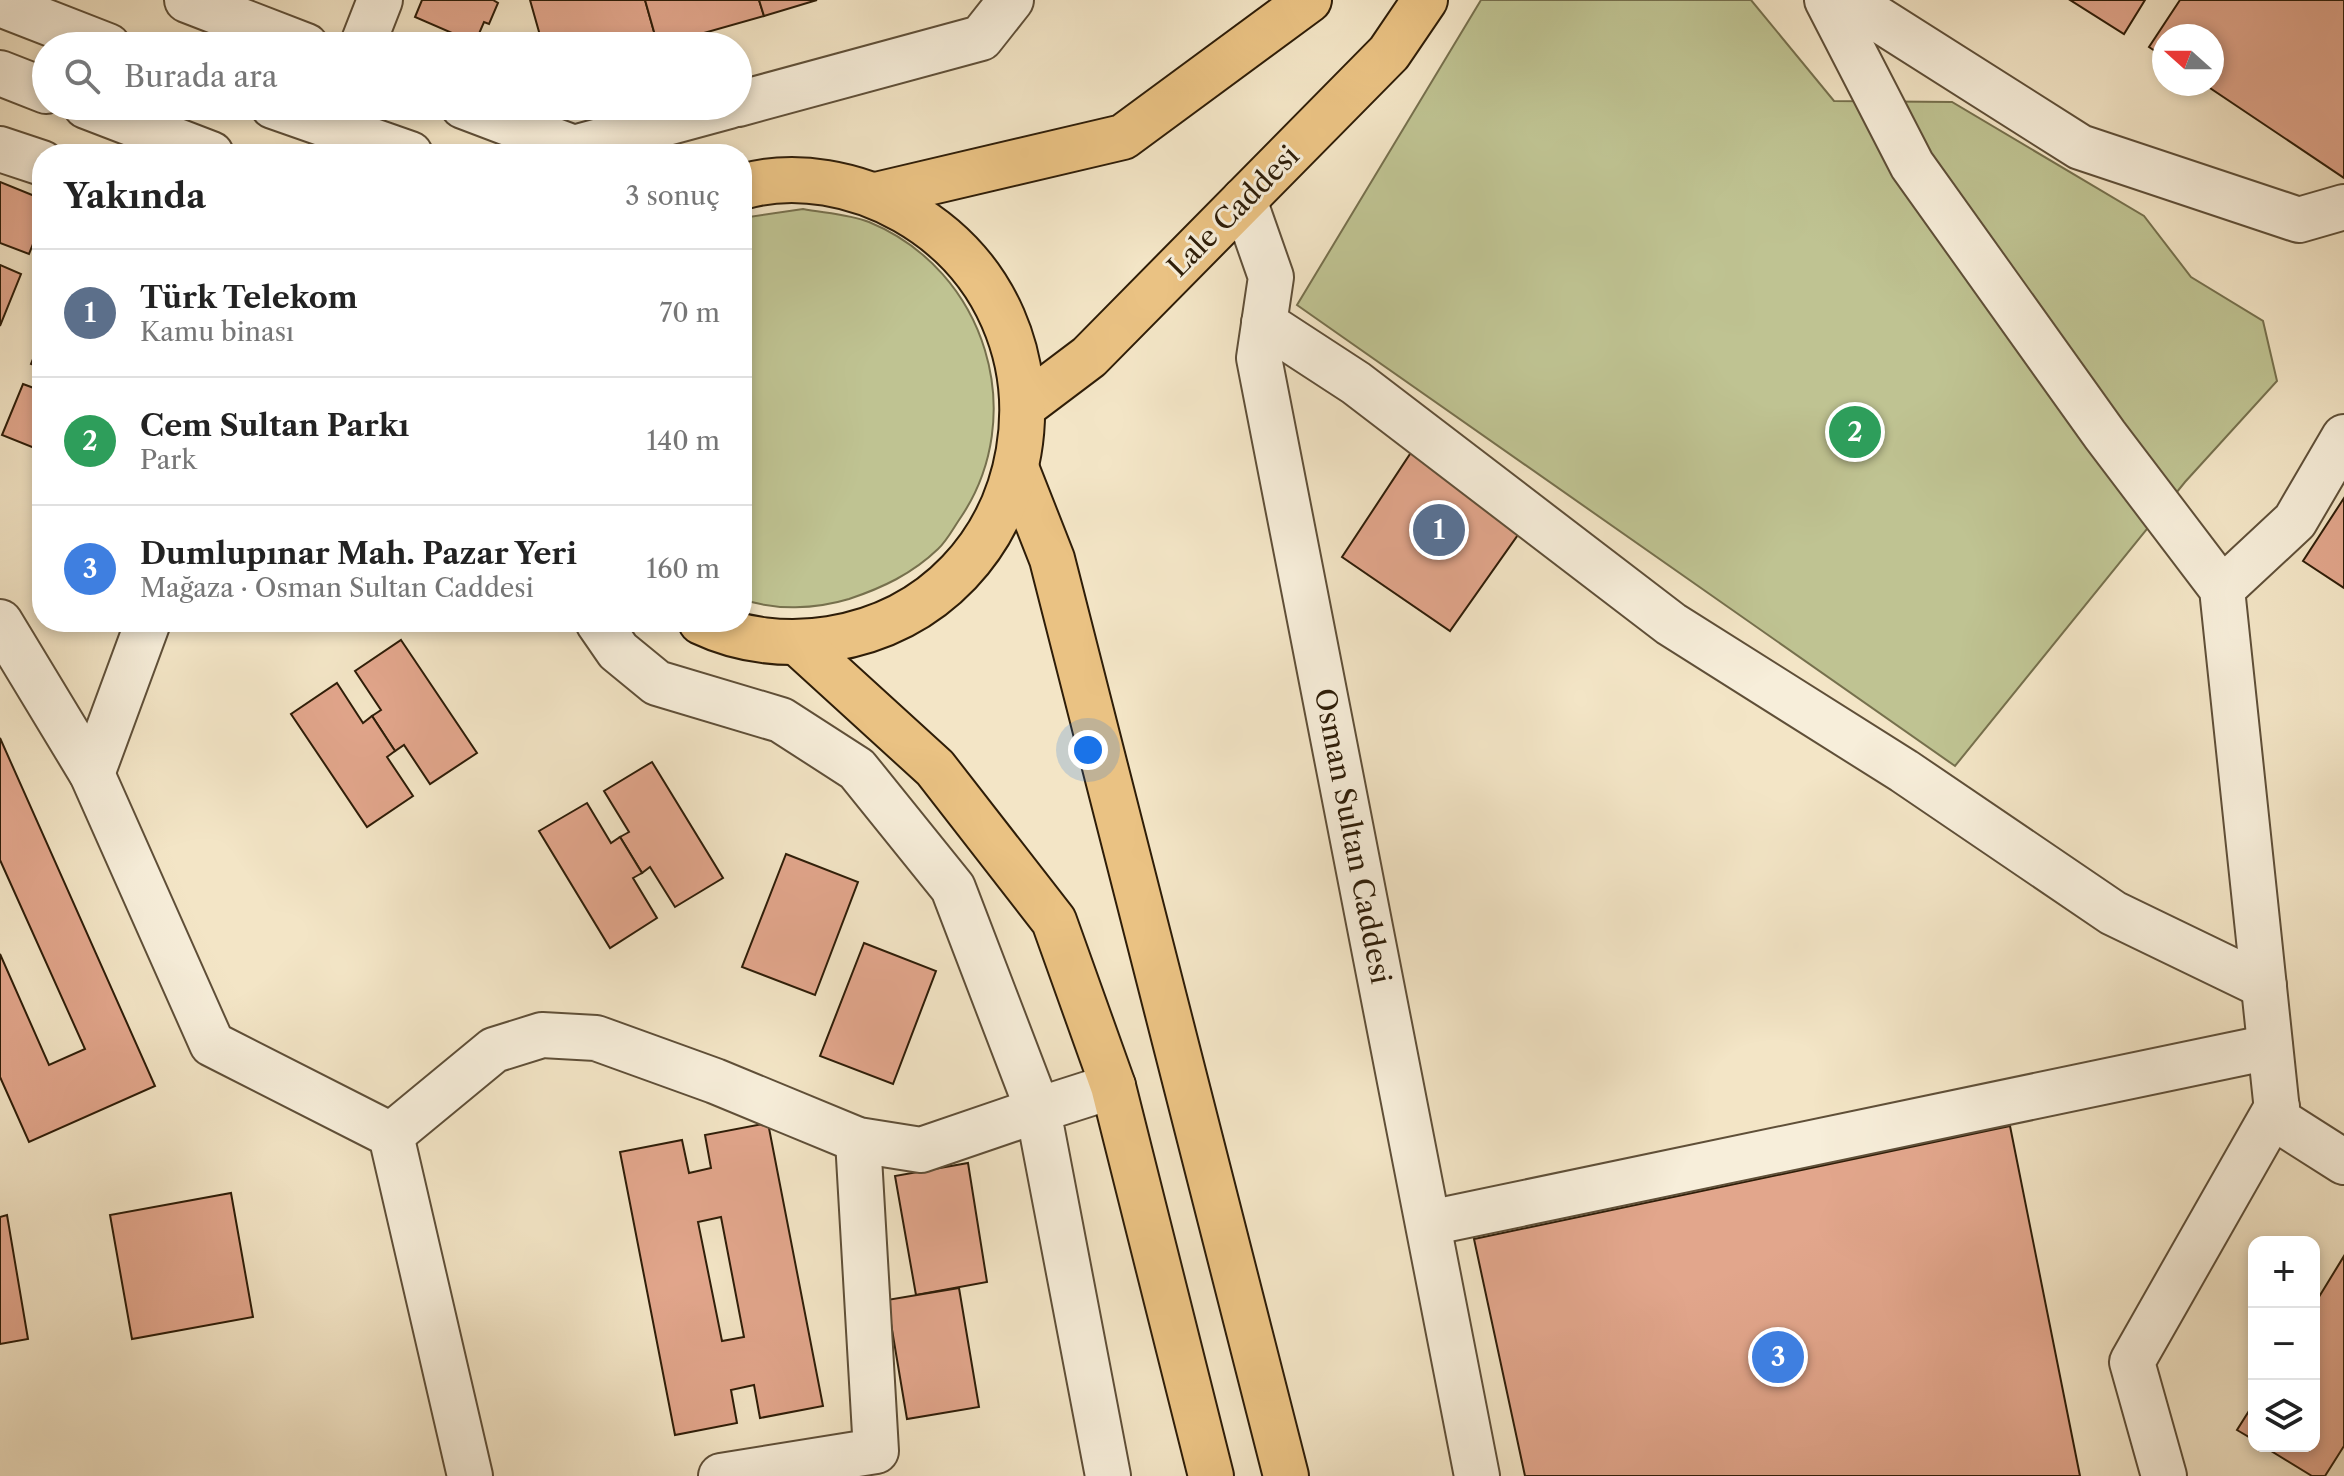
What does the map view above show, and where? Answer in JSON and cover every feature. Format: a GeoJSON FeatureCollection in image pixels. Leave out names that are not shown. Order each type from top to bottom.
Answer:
{"type":"FeatureCollection","features":[{"type":"Feature","properties":{"kind":"main road"},"geometry":{"type":"LineString","coordinates":[[876,195],[1123,137],[1309,0]]}},
{"type":"Feature","properties":{"kind":"main road","name":"Lale Caddesi"},"geometry":{"type":"LineString","coordinates":[[1024,406],[1089,357],[1389,53],[1425,0]]}},
{"type":"Feature","properties":{"kind":"main road"},"geometry":{"type":"LineString","coordinates":[[722,632],[799,644],[857,635],[912,611],[959,574],[994,525],[1017,470],[1024,406],[1013,338],[982,277],[935,228],[876,195],[818,181],[752,184]]}},
{"type":"Feature","properties":{"kind":"main road"},"geometry":{"type":"LineString","coordinates":[[1017,470],[1052,559],[1286,1476]]}},
{"type":"Feature","properties":{"kind":"main road"},"geometry":{"type":"LineString","coordinates":[[799,644],[935,768],[1054,921],[1113,1086],[1211,1476]]}},
{"type":"Feature","properties":{"kind":"street"},"geometry":{"type":"LineString","coordinates":[[187,0],[270,32]]}},
{"type":"Feature","properties":{"kind":"street"},"geometry":{"type":"LineString","coordinates":[[367,32],[380,0]]}},
{"type":"Feature","properties":{"kind":"street"},"geometry":{"type":"LineString","coordinates":[[752,100],[981,38],[1011,0]]}},
{"type":"Feature","properties":{"kind":"street"},"geometry":{"type":"LineString","coordinates":[[1827,0],[1912,165],[2105,435],[2222,589],[2278,1120],[2344,1162]]}},
{"type":"Feature","properties":{"kind":"street"},"geometry":{"type":"LineString","coordinates":[[1848,0],[2080,147],[2299,220],[2344,207]]}},
{"type":"Feature","properties":{"kind":"street"},"geometry":{"type":"LineString","coordinates":[[0,4],[72,32]]}},
{"type":"Feature","properties":{"kind":"street"},"geometry":{"type":"LineString","coordinates":[[0,73],[32,86]]}},
{"type":"Feature","properties":{"kind":"street"},"geometry":{"type":"LineString","coordinates":[[122,120],[185,144]]}},
{"type":"Feature","properties":{"kind":"street"},"geometry":{"type":"LineString","coordinates":[[313,120],[381,144]]}},
{"type":"Feature","properties":{"kind":"street"},"geometry":{"type":"LineString","coordinates":[[500,120],[563,144]]}},
{"type":"Feature","properties":{"kind":"street"},"geometry":{"type":"LineString","coordinates":[[589,144],[677,120]]}},
{"type":"Feature","properties":{"kind":"street"},"geometry":{"type":"LineString","coordinates":[[0,149],[32,160]]}},
{"type":"Feature","properties":{"kind":"street","name":"Osman Sultan Caddesi"},"geometry":{"type":"LineString","coordinates":[[1244,200],[1271,277],[1259,358],[1477,1476]]}},
{"type":"Feature","properties":{"kind":"street"},"geometry":{"type":"LineString","coordinates":[[1264,323],[1356,383],[1671,624],[1904,771],[2113,913],[2264,986]]}},
{"type":"Feature","properties":{"kind":"street"},"geometry":{"type":"LineString","coordinates":[[2222,589],[2295,521],[2344,437]]}},
{"type":"Feature","properties":{"kind":"street"},"geometry":{"type":"LineString","coordinates":[[0,622],[92,774],[212,1044],[391,1135]]}},
{"type":"Feature","properties":{"kind":"street"},"geometry":{"type":"LineString","coordinates":[[92,774],[144,632]]}},
{"type":"Feature","properties":{"kind":"street"},"geometry":{"type":"LineString","coordinates":[[605,632],[618,651],[657,683],[781,720],[857,769],[953,888],[1038,1110],[1108,1476]]}},
{"type":"Feature","properties":{"kind":"street"},"geometry":{"type":"LineString","coordinates":[[391,1135],[494,1050],[542,1035],[596,1038],[715,1081],[858,1140],[921,1150],[1113,1086]]}},
{"type":"Feature","properties":{"kind":"street"},"geometry":{"type":"LineString","coordinates":[[1429,1223],[2270,1047]]}},
{"type":"Feature","properties":{"kind":"street"},"geometry":{"type":"LineString","coordinates":[[2164,1476],[2132,1362],[2277,1107]]}},
{"type":"Feature","properties":{"kind":"street"},"geometry":{"type":"LineString","coordinates":[[391,1135],[463,1475]]}},
{"type":"Feature","properties":{"kind":"street"},"geometry":{"type":"LineString","coordinates":[[721,1476],[876,1451],[858,1140]]}},
{"type":"Feature","properties":{"kind":"green space"},"geometry":{"type":"Polygon","coordinates":[[[1481,0],[1751,0],[1834,101],[1952,102],[2144,216],[2191,277],[2263,321],[2277,381],[2185,482],[1955,766],[1297,305],[1481,0]]]}},
{"type":"Feature","properties":{"kind":"green space"},"geometry":{"type":"Polygon","coordinates":[[[803,209],[845,215],[869,222],[909,244],[943,274],[968,310],[985,350],[993,393],[992,436],[981,479],[941,546],[918,566],[896,579],[849,599],[823,605],[782,607],[752,602],[752,217],[803,209]]]}},
{"type":"Feature","properties":{"kind":"building"},"geometry":{"type":"Polygon","coordinates":[[[422,0],[493,0],[498,3],[489,24],[484,22],[480,32],[450,32],[415,17],[422,0]]]}},
{"type":"Feature","properties":{"kind":"building"},"geometry":{"type":"Polygon","coordinates":[[[530,0],[645,0],[654,32],[539,32],[530,0]]]}},
{"type":"Feature","properties":{"kind":"building"},"geometry":{"type":"Polygon","coordinates":[[[645,0],[759,0],[764,16],[707,32],[654,32],[645,0]]]}},
{"type":"Feature","properties":{"kind":"building"},"geometry":{"type":"Polygon","coordinates":[[[759,0],[817,0],[764,16],[759,0]]]}},
{"type":"Feature","properties":{"kind":"building"},"geometry":{"type":"Polygon","coordinates":[[[2070,0],[2145,0],[2124,34],[2070,0]]]}},
{"type":"Feature","properties":{"kind":"building"},"geometry":{"type":"Polygon","coordinates":[[[2180,0],[2344,0],[2344,178],[2222,96],[2224,24],[2164,24],[2180,0]]]}},
{"type":"Feature","properties":{"kind":"building"},"geometry":{"type":"Polygon","coordinates":[[[0,182],[32,195],[32,247],[29,254],[0,243],[0,182]]]}},
{"type":"Feature","properties":{"kind":"building"},"geometry":{"type":"Polygon","coordinates":[[[0,265],[21,274],[0,326],[0,265]]]}},
{"type":"Feature","properties":{"kind":"building"},"geometry":{"type":"Polygon","coordinates":[[[23,384],[32,387],[32,447],[2,435],[23,384]]]}},
{"type":"Feature","properties":{"kind":"building"},"geometry":{"type":"Polygon","coordinates":[[[1414,448],[1527,522],[1450,631],[1342,557],[1414,448]]]}},
{"type":"Feature","properties":{"kind":"building"},"geometry":{"type":"Polygon","coordinates":[[[2344,498],[2344,588],[2303,561],[2344,498]]]}},
{"type":"Feature","properties":{"kind":"building"},"geometry":{"type":"Polygon","coordinates":[[[401,640],[477,753],[430,784],[404,745],[395,751],[372,716],[381,710],[355,671],[401,640]]]}},
{"type":"Feature","properties":{"kind":"building"},"geometry":{"type":"Polygon","coordinates":[[[337,683],[363,723],[372,716],[395,751],[387,757],[413,796],[367,827],[291,714],[337,683]]]}},
{"type":"Feature","properties":{"kind":"building"},"geometry":{"type":"Polygon","coordinates":[[[0,738],[155,1086],[29,1142],[0,1077],[0,954],[49,1065],[85,1049],[0,860],[0,738]]]}},
{"type":"Feature","properties":{"kind":"building"},"geometry":{"type":"Polygon","coordinates":[[[652,762],[723,878],[675,907],[650,867],[642,873],[620,837],[629,832],[604,791],[652,762]]]}},
{"type":"Feature","properties":{"kind":"building"},"geometry":{"type":"Polygon","coordinates":[[[587,803],[611,843],[620,837],[642,873],[633,878],[657,918],[610,948],[539,831],[587,803]]]}},
{"type":"Feature","properties":{"kind":"building"},"geometry":{"type":"Polygon","coordinates":[[[786,854],[858,882],[815,995],[742,967],[786,854]]]}},
{"type":"Feature","properties":{"kind":"building"},"geometry":{"type":"Polygon","coordinates":[[[864,943],[936,971],[893,1084],[820,1056],[864,943]]]}},
{"type":"Feature","properties":{"kind":"building"},"geometry":{"type":"Polygon","coordinates":[[[768,1123],[823,1406],[760,1418],[754,1385],[731,1390],[737,1423],[675,1435],[620,1152],[682,1140],[689,1173],[711,1168],[705,1135],[768,1123]],[[721,1217],[698,1222],[722,1341],[744,1337],[721,1217]]]}},
{"type":"Feature","properties":{"kind":"building"},"geometry":{"type":"Polygon","coordinates":[[[2010,1126],[2080,1476],[1525,1476],[1474,1239],[2010,1126]]]}},
{"type":"Feature","properties":{"kind":"building"},"geometry":{"type":"Polygon","coordinates":[[[968,1163],[987,1282],[916,1295],[895,1176],[968,1163]]]}},
{"type":"Feature","properties":{"kind":"building"},"geometry":{"type":"Polygon","coordinates":[[[231,1193],[253,1317],[132,1339],[110,1215],[231,1193]]]}},
{"type":"Feature","properties":{"kind":"building"},"geometry":{"type":"Polygon","coordinates":[[[7,1215],[28,1339],[0,1344],[0,1217],[7,1215]]]}},
{"type":"Feature","properties":{"kind":"building"},"geometry":{"type":"Polygon","coordinates":[[[2344,1256],[2344,1446],[2325,1476],[2312,1476],[2273,1452],[2320,1452],[2320,1295],[2344,1256]]]}},
{"type":"Feature","properties":{"kind":"building"},"geometry":{"type":"Polygon","coordinates":[[[959,1288],[979,1407],[907,1419],[887,1300],[959,1288]]]}},
{"type":"Feature","properties":{"kind":"building"},"geometry":{"type":"Polygon","coordinates":[[[2248,1413],[2248,1436],[2237,1430],[2248,1413]]]}},
{"type":"Feature","properties":{"kind":"place","name":"Cem Sultan Parkı"},"geometry":{"type":"Point","coordinates":[1855,432]}},
{"type":"Feature","properties":{"kind":"place","name":"Türk Telekom"},"geometry":{"type":"Point","coordinates":[1439,530]}},
{"type":"Feature","properties":{"kind":"place","name":"Dumlupınar Mah. Pazar Yeri"},"geometry":{"type":"Point","coordinates":[1778,1357]}}]}
